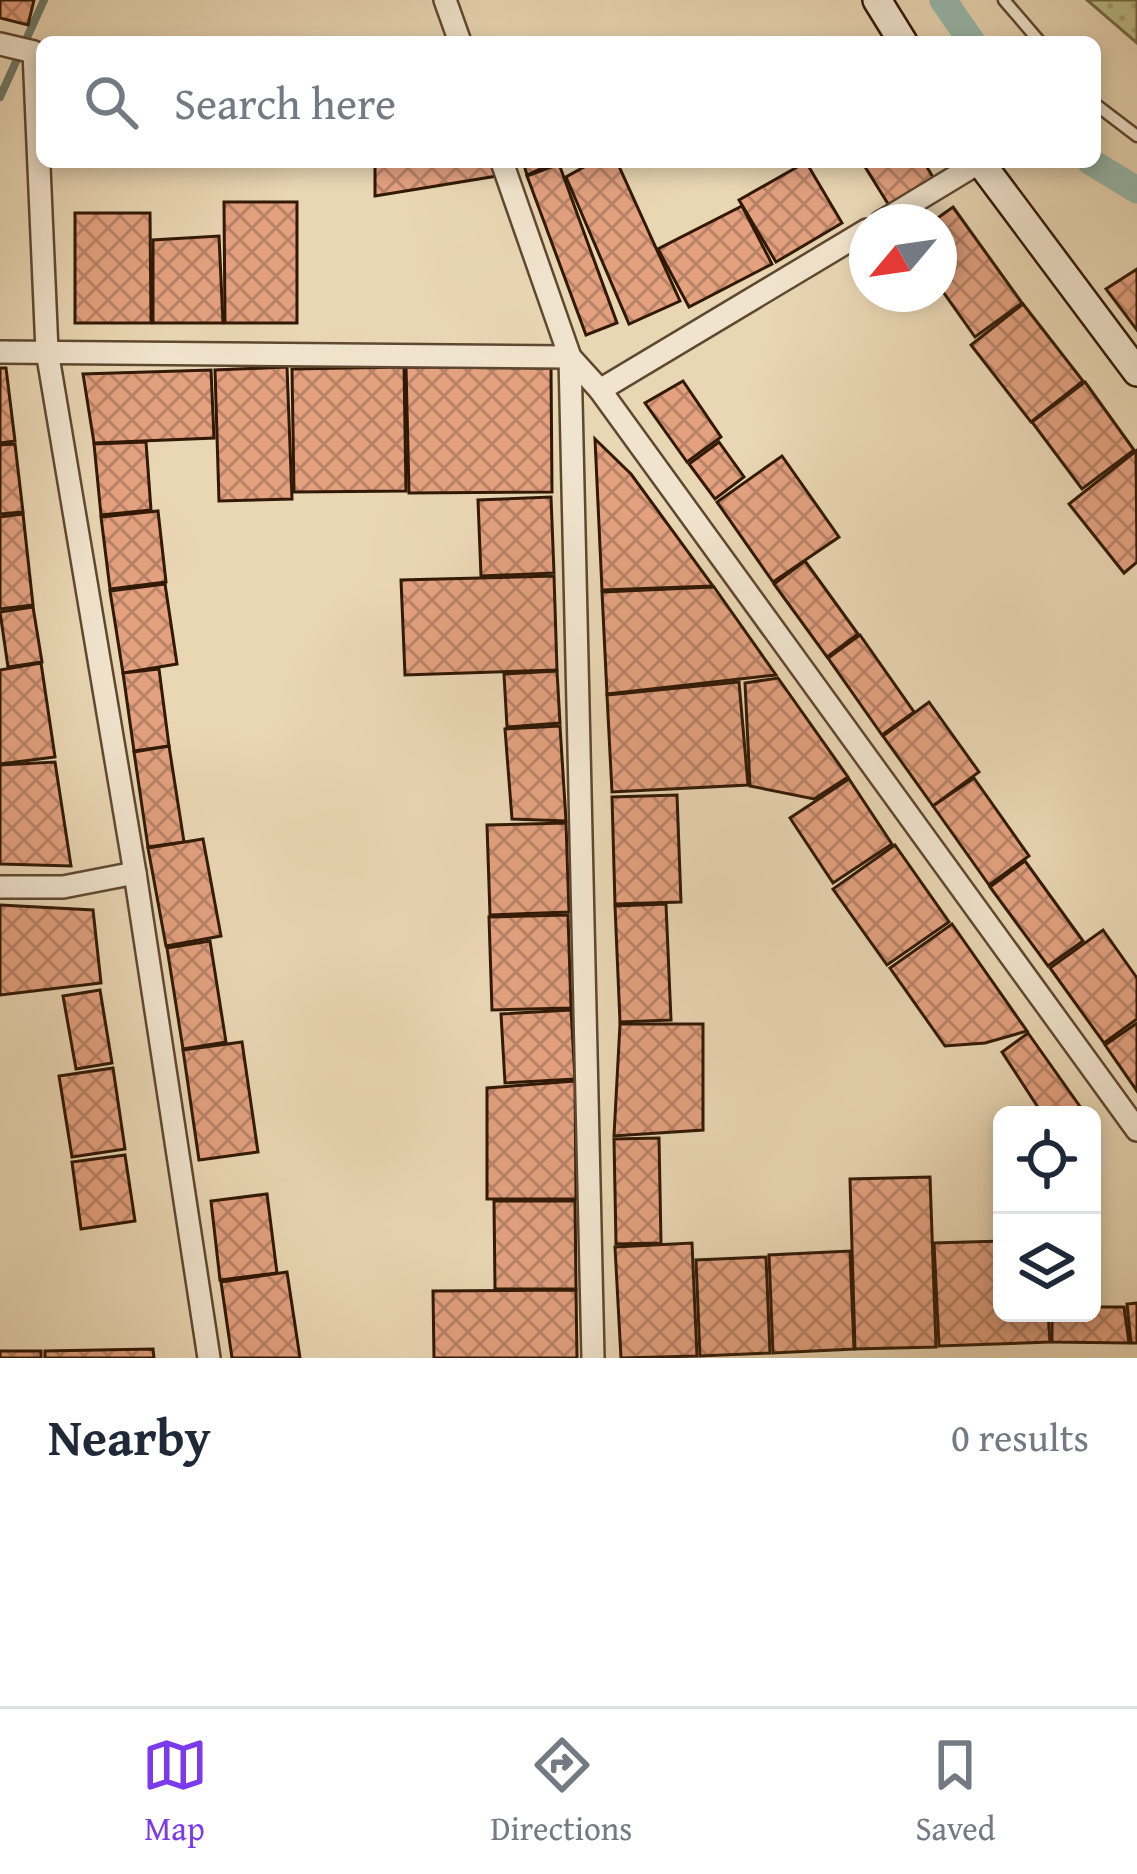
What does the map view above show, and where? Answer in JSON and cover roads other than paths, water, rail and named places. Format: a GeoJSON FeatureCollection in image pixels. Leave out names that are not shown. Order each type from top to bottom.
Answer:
{"type":"FeatureCollection","features":[{"type":"Feature","properties":{"kind":"main road"},"geometry":{"type":"LineString","coordinates":[[877,0],[899,36]]}},
{"type":"Feature","properties":{"kind":"main road"},"geometry":{"type":"LineString","coordinates":[[984,168],[1137,372]]}},
{"type":"Feature","properties":{"kind":"street"},"geometry":{"type":"LineString","coordinates":[[445,0],[458,36]]}},
{"type":"Feature","properties":{"kind":"street"},"geometry":{"type":"LineString","coordinates":[[0,44],[34,52],[36,98]]}},
{"type":"Feature","properties":{"kind":"street"},"geometry":{"type":"LineString","coordinates":[[39,168],[47,351],[135,873],[209,1358]]}},
{"type":"Feature","properties":{"kind":"street"},"geometry":{"type":"LineString","coordinates":[[504,168],[570,357],[593,1358]]}},
{"type":"Feature","properties":{"kind":"street"},"geometry":{"type":"LineString","coordinates":[[911,204],[970,168]]}},
{"type":"Feature","properties":{"kind":"street"},"geometry":{"type":"LineString","coordinates":[[600,391],[849,241]]}},
{"type":"Feature","properties":{"kind":"street"},"geometry":{"type":"LineString","coordinates":[[0,352],[570,357],[600,391],[1137,1130]]}},
{"type":"Feature","properties":{"kind":"street"},"geometry":{"type":"LineString","coordinates":[[0,887],[63,887],[135,873]]}},
{"type":"Feature","properties":{"kind":"lane"},"geometry":{"type":"LineString","coordinates":[[1004,0],[1035,36]]}},
{"type":"Feature","properties":{"kind":"lane"},"geometry":{"type":"LineString","coordinates":[[1101,109],[1137,136]]}},
{"type":"Feature","properties":{"kind":"waterway"},"geometry":{"type":"LineString","coordinates":[[0,97],[44,0]]}},
{"type":"Feature","properties":{"kind":"waterway"},"geometry":{"type":"LineString","coordinates":[[943,0],[968,36]]}},
{"type":"Feature","properties":{"kind":"waterway"},"geometry":{"type":"LineString","coordinates":[[1101,168],[1137,190]]}}]}
